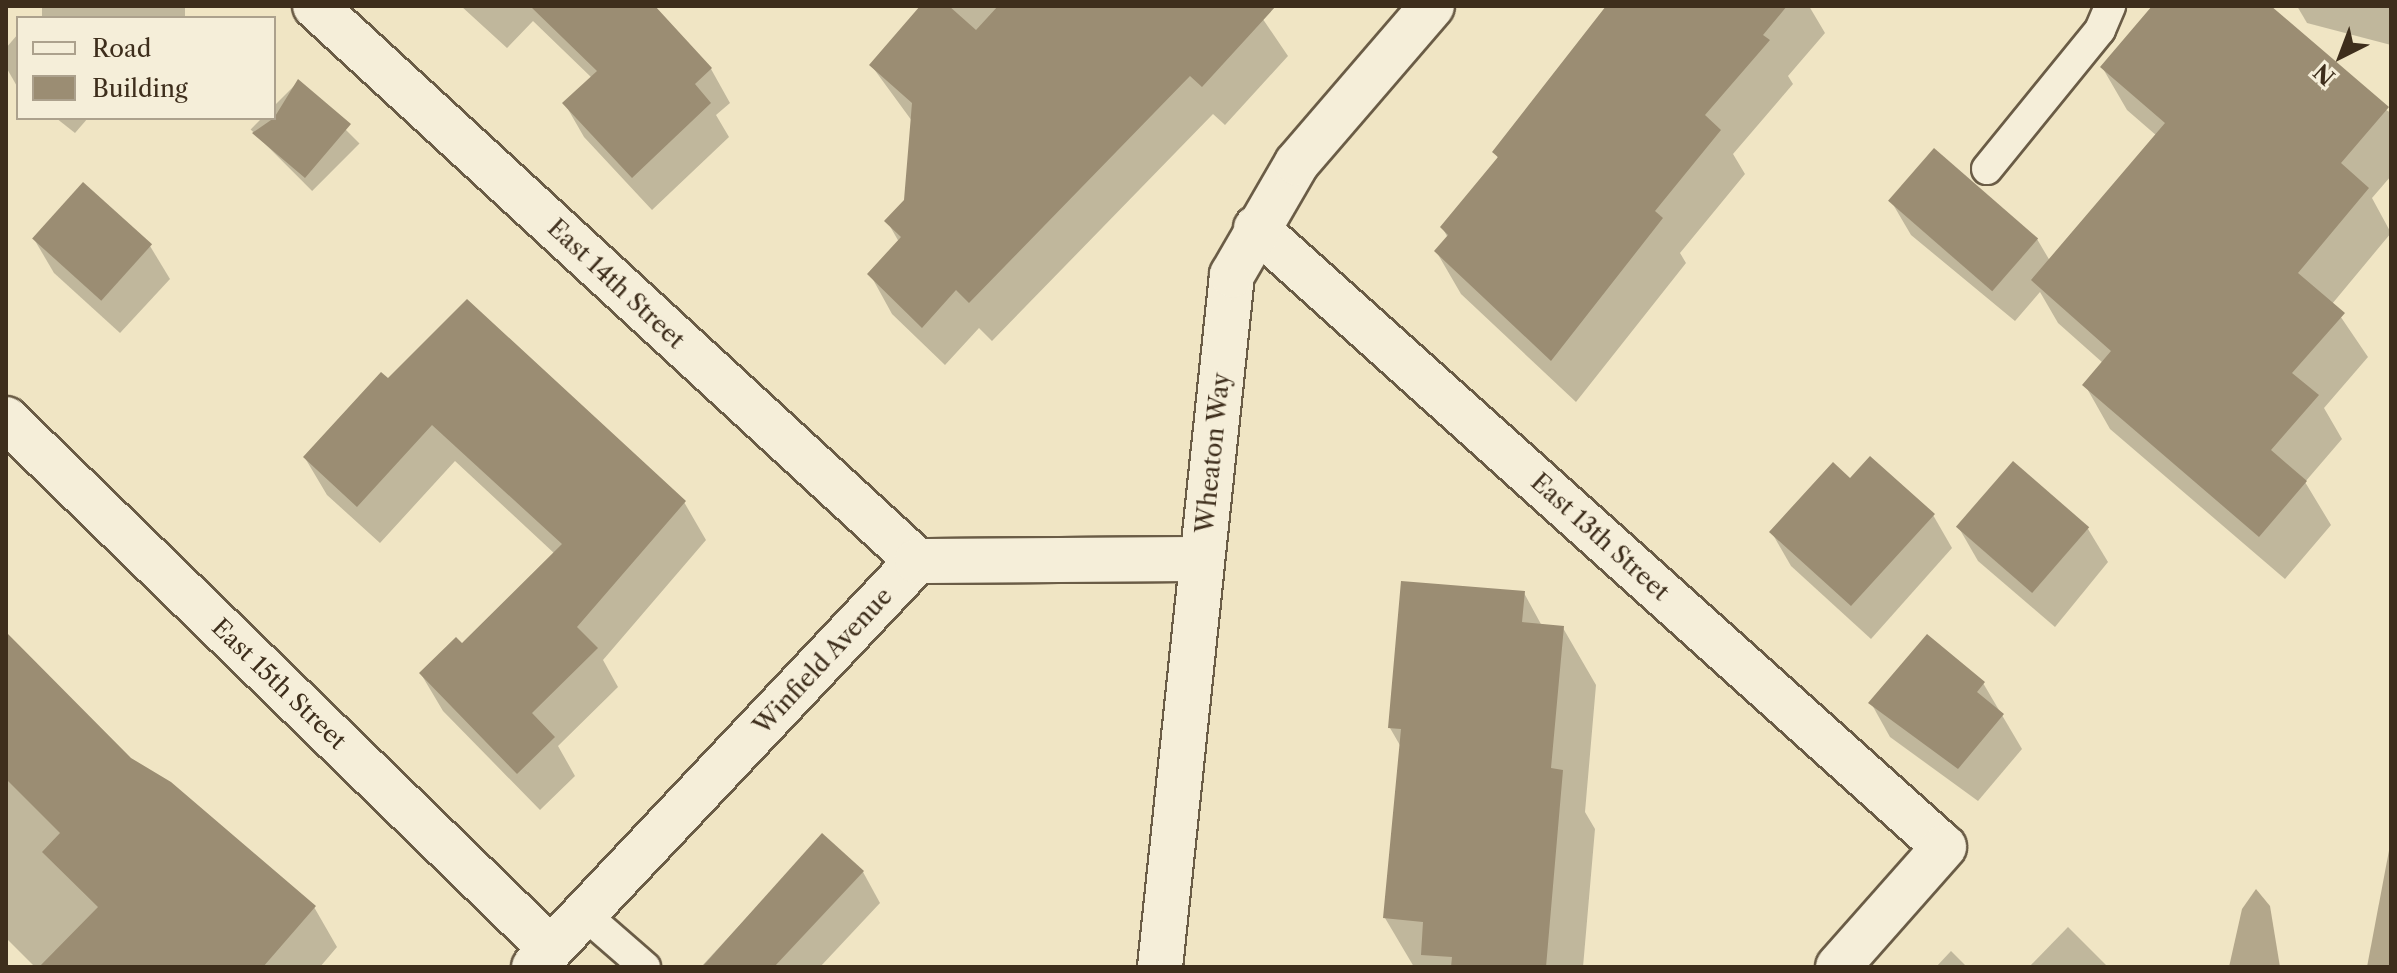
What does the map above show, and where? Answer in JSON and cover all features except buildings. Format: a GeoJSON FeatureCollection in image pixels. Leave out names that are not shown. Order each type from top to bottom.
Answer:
{"type":"FeatureCollection","features":[{"type":"Feature","properties":{"kind":"street","name":"East 14th Street"},"geometry":{"type":"LineString","coordinates":[[315,6],[917,561]]}},
{"type":"Feature","properties":{"kind":"street","name":"Wheaton Way"},"geometry":{"type":"LineString","coordinates":[[1160,967],[1232,275],[1256,228],[1340,109],[1432,6]]}},
{"type":"Feature","properties":{"kind":"street","name":"East 13th Street"},"geometry":{"type":"LineString","coordinates":[[1256,228],[1944,847],[1838,967]]}},
{"type":"Feature","properties":{"kind":"street","name":"East 15th Street"},"geometry":{"type":"LineString","coordinates":[[6,419],[543,958]]}},
{"type":"Feature","properties":{"kind":"street"},"geometry":{"type":"LineString","coordinates":[[917,561],[1202,559]]}},
{"type":"Feature","properties":{"kind":"street","name":"Winfield Avenue"},"geometry":{"type":"LineString","coordinates":[[543,958],[917,561]]}},
{"type":"Feature","properties":{"kind":"lane"},"geometry":{"type":"LineString","coordinates":[[1987,169],[2100,30],[2110,6]]}},
{"type":"Feature","properties":{"kind":"lane"},"geometry":{"type":"LineString","coordinates":[[584,914],[645,967]]}},
{"type":"Feature","properties":{"kind":"shaded area"},"geometry":{"type":"Polygon","coordinates":[[[2391,840],[2391,967],[2367,967],[2391,840]]]}},
{"type":"Feature","properties":{"kind":"shaded area"},"geometry":{"type":"Polygon","coordinates":[[[2256,889],[2270,906],[2280,967],[2229,967],[2242,909],[2256,889]]]}}]}
